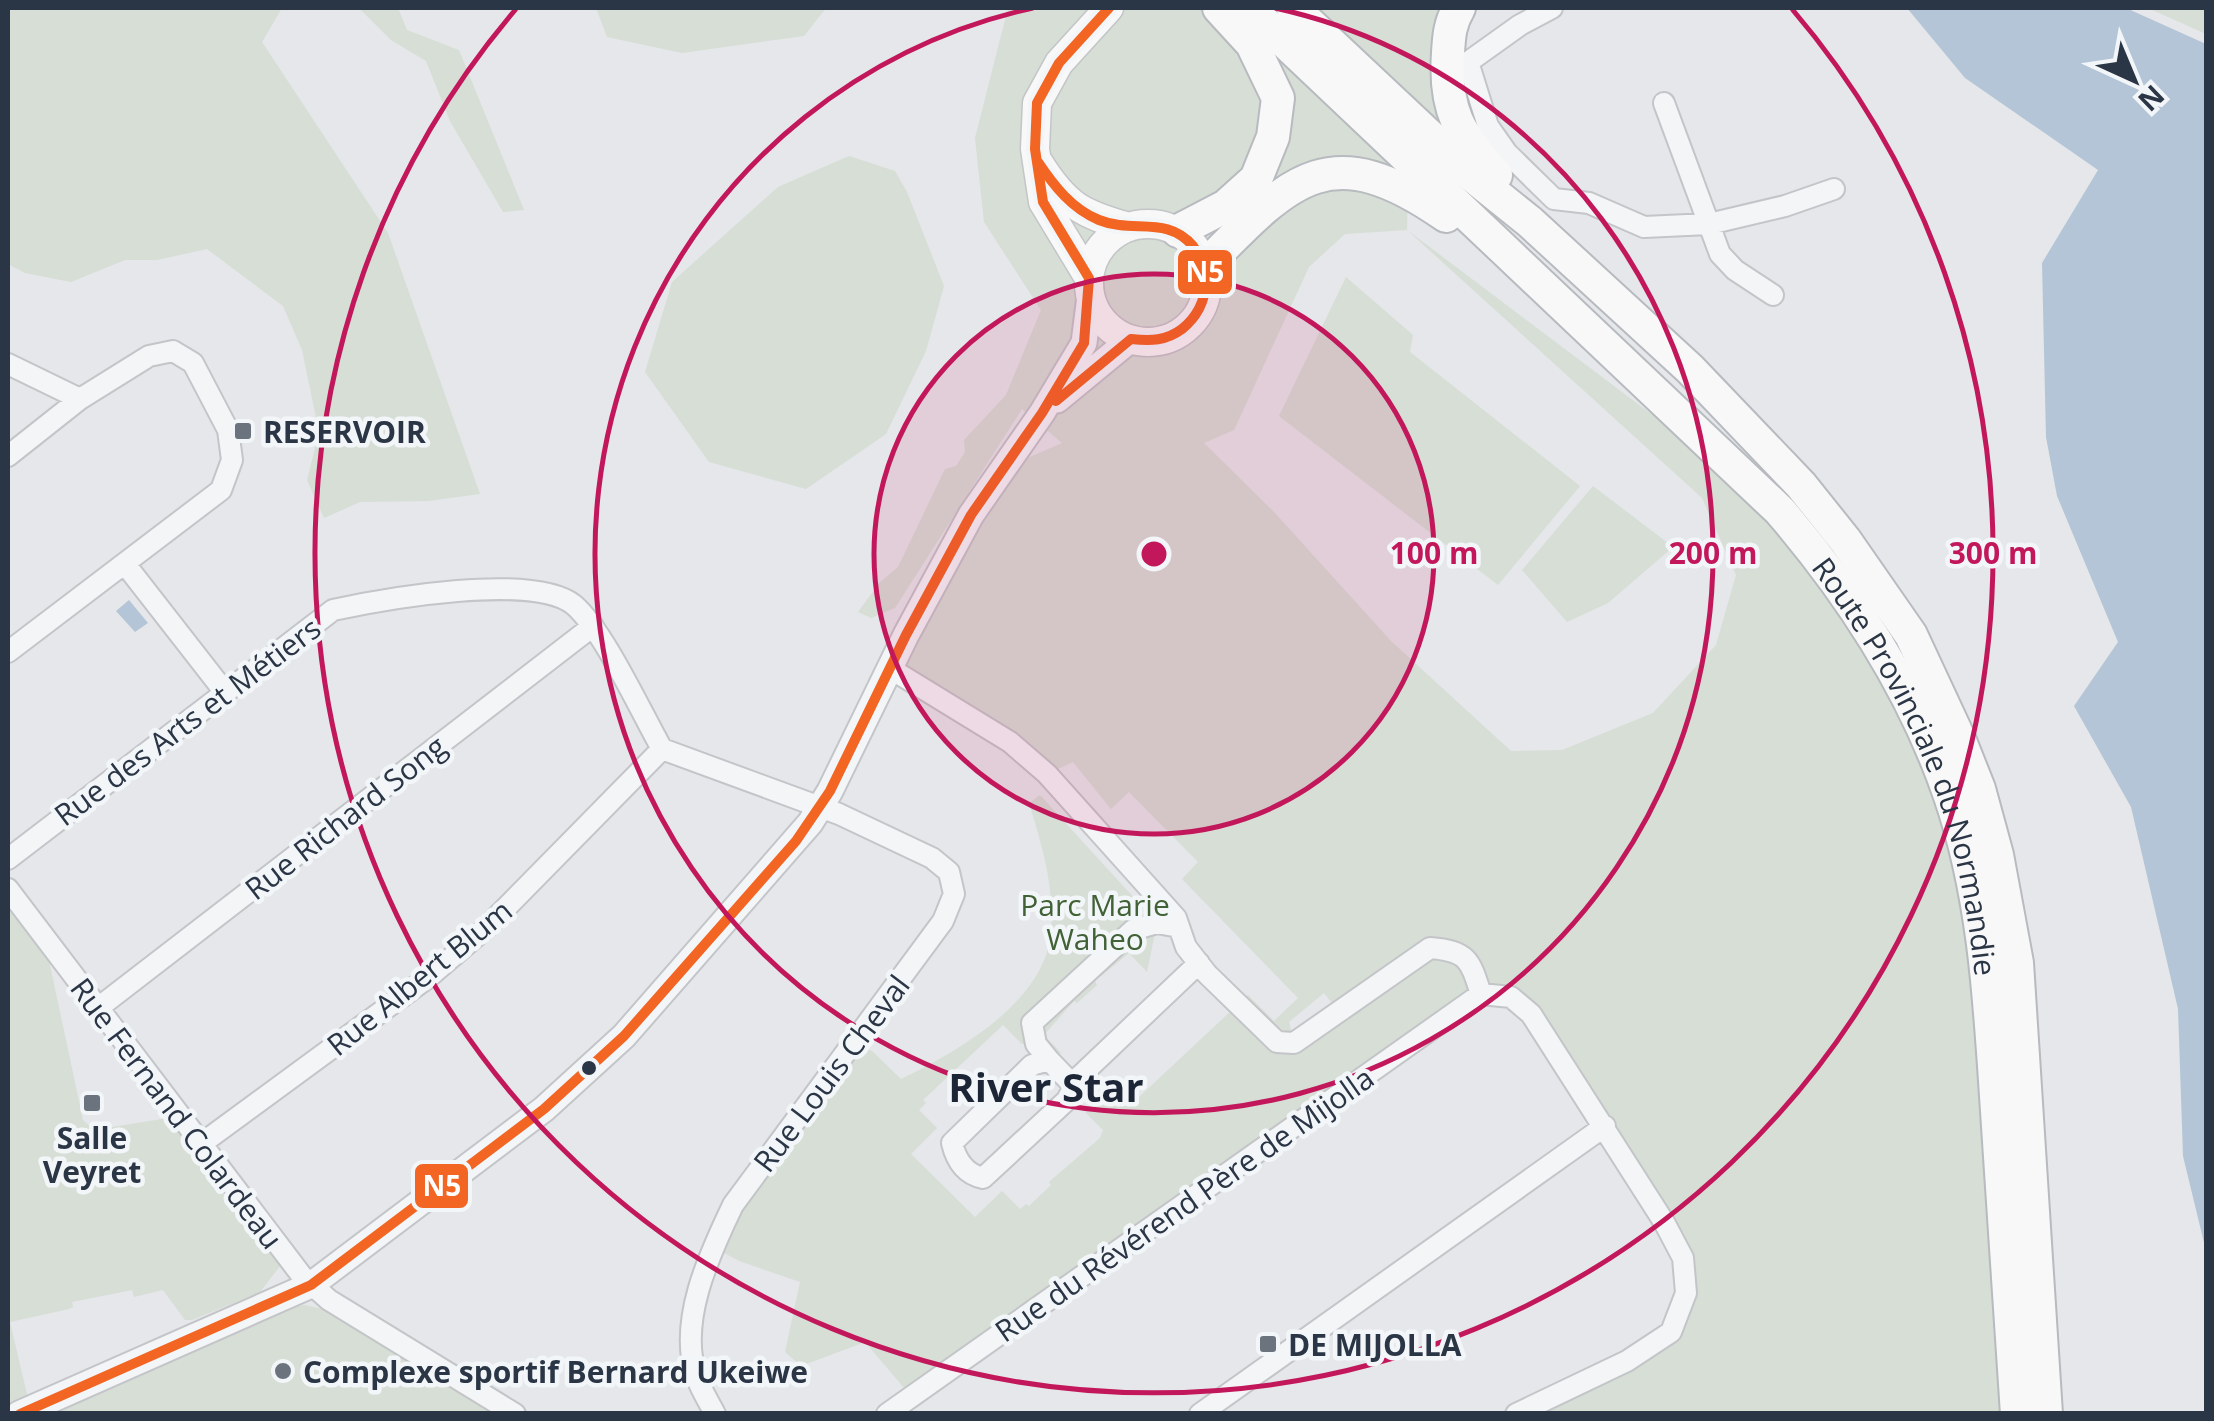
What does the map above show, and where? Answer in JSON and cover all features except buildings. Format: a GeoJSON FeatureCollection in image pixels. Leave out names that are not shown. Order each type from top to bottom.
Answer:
{"type":"FeatureCollection","features":[{"type":"Feature","properties":{"kind":"highway"},"geometry":{"type":"LineString","coordinates":[[1178,231],[1226,206],[1256,179],[1273,137],[1278,98],[1252,44],[1218,8]]}},
{"type":"Feature","properties":{"kind":"highway","name":"Route Provinciale du Normandie"},"geometry":{"type":"LineString","coordinates":[[1249,8],[1780,512],[1823,562],[1919,718],[1950,796],[1968,861],[1987,959],[2017,1414]]}},
{"type":"Feature","properties":{"kind":"highway","name":"Route Provinciale du Normandie"},"geometry":{"type":"LineString","coordinates":[[1293,8],[1469,174],[1530,222],[1690,368],[1812,499],[1911,636],[1979,789],[1997,856],[2017,963],[2046,1414]]}},
{"type":"Feature","properties":{"kind":"highway"},"geometry":{"type":"LineString","coordinates":[[1459,8],[1450,24],[1457,70],[1450,112],[1474,151],[1530,222]]}},
{"type":"Feature","properties":{"kind":"highway"},"geometry":{"type":"LineString","coordinates":[[1205,266],[1259,210],[1304,178],[1353,173],[1419,197],[1529,274]]}},
{"type":"Feature","properties":{"kind":"main road"},"geometry":{"type":"LineString","coordinates":[[1038,162],[1052,184],[1085,215],[1129,227],[1162,225],[1178,231],[1199,252],[1205,266],[1206,297],[1190,324],[1176,336],[1158,342],[1131,339],[1107,326],[1096,312],[1089,287],[1043,202],[1034,149],[1037,103],[1058,63],[1109,8]]}},
{"type":"Feature","properties":{"kind":"main road"},"geometry":{"type":"LineString","coordinates":[[1089,287],[1093,261],[1102,246],[1129,227]]}},
{"type":"Feature","properties":{"kind":"street"},"geometry":{"type":"LineString","coordinates":[[1552,8],[1520,24],[1457,70],[1508,153],[1554,199],[1589,202],[1644,227],[1709,224],[1785,206],[1834,189]]}},
{"type":"Feature","properties":{"kind":"street"},"geometry":{"type":"LineString","coordinates":[[1664,103],[1720,254],[1735,270],[1774,295]]}},
{"type":"Feature","properties":{"kind":"street"},"geometry":{"type":"LineString","coordinates":[[19,1414],[312,1285],[544,1109],[624,1036],[796,841],[820,807],[971,515],[1042,413],[1084,343],[1089,287]]}},
{"type":"Feature","properties":{"kind":"street"},"geometry":{"type":"LineString","coordinates":[[1042,413],[1131,339]]}},
{"type":"Feature","properties":{"kind":"street"},"geometry":{"type":"LineString","coordinates":[[8,456],[80,399],[149,356],[174,351],[193,363],[228,430],[232,460],[221,490],[8,652]]}},
{"type":"Feature","properties":{"kind":"street"},"geometry":{"type":"LineString","coordinates":[[8,364],[80,399]]}},
{"type":"Feature","properties":{"kind":"street"},"geometry":{"type":"LineString","coordinates":[[125,564],[224,692]]}},
{"type":"Feature","properties":{"kind":"street","name":"Rue des Arts et Métiers"},"geometry":{"type":"LineString","coordinates":[[8,858],[333,610],[385,598],[460,591],[553,593],[573,605],[592,626],[662,749]]}},
{"type":"Feature","properties":{"kind":"street","name":"Rue Richard Song"},"geometry":{"type":"LineString","coordinates":[[98,1008],[592,626]]}},
{"type":"Feature","properties":{"kind":"street"},"geometry":{"type":"LineString","coordinates":[[891,669],[1010,742],[1047,774],[1176,918],[1186,947],[1199,964],[1277,1042],[1294,1043],[1430,948],[1455,950],[1471,963],[1481,994],[1511,997],[1531,1014],[1605,1126],[1683,1258],[1686,1293],[1671,1332],[1627,1361],[1520,1413]]}},
{"type":"Feature","properties":{"kind":"street"},"geometry":{"type":"LineString","coordinates":[[662,749],[820,807]]}},
{"type":"Feature","properties":{"kind":"street","name":"Rue Albert Blum"},"geometry":{"type":"LineString","coordinates":[[201,1144],[430,976],[486,928],[662,749]]}},
{"type":"Feature","properties":{"kind":"street","name":"Rue Louis Cheval"},"geometry":{"type":"LineString","coordinates":[[715,1414],[696,1378],[690,1340],[720,1233],[733,1205],[944,921],[954,894],[949,872],[932,858],[820,807]]}},
{"type":"Feature","properties":{"kind":"street","name":"Rue Fernand Colardeau"},"geometry":{"type":"LineString","coordinates":[[8,890],[292,1266],[347,1311],[516,1414]]}},
{"type":"Feature","properties":{"kind":"street"},"geometry":{"type":"LineString","coordinates":[[1074,1086],[1036,1044],[1032,1023],[1134,930],[1157,923],[1179,927]]}},
{"type":"Feature","properties":{"kind":"street"},"geometry":{"type":"LineString","coordinates":[[1049,1060],[1032,1065],[952,1143],[956,1158],[972,1176],[983,1178],[1066,1100],[1080,1078],[1199,964]]}},
{"type":"Feature","properties":{"kind":"street","name":"Rue du Révérend Père de Mijolla"},"geometry":{"type":"LineString","coordinates":[[887,1414],[1481,994]]}},
{"type":"Feature","properties":{"kind":"street"},"geometry":{"type":"LineString","coordinates":[[1200,1414],[1605,1126]]}},
{"type":"Feature","properties":{"kind":"green space"},"geometry":{"type":"Polygon","coordinates":[[[8,8],[282,8],[262,42],[388,233],[480,494],[428,501],[360,502],[324,518],[307,480],[319,432],[302,350],[283,306],[207,249],[157,260],[125,260],[71,282],[25,273],[8,264],[8,8]]]}},
{"type":"Feature","properties":{"kind":"green space"},"geometry":{"type":"Polygon","coordinates":[[[359,8],[398,8],[407,30],[459,50],[524,210],[503,212],[450,121],[426,61],[391,40],[359,8]]]}},
{"type":"Feature","properties":{"kind":"green space"},"geometry":{"type":"Polygon","coordinates":[[[596,8],[826,8],[804,36],[682,53],[607,37],[596,8]]]}},
{"type":"Feature","properties":{"kind":"green space","name":"Parc Marie Waheo"},"geometry":{"type":"Polygon","coordinates":[[[1008,8],[1223,8],[1408,171],[1407,230],[1780,511],[1889,664],[1968,861],[2017,1413],[1523,1413],[1671,1332],[1683,1258],[1531,1014],[1481,994],[911,1396],[865,1342],[801,1366],[785,1352],[800,1282],[739,1261],[713,1247],[852,1045],[872,1051],[901,1079],[947,1055],[994,1022],[1032,982],[1045,958],[1052,916],[1046,867],[1029,803],[1040,795],[1157,923],[1147,972],[1129,953],[1095,981],[1097,985],[1077,1003],[1074,1001],[1044,1035],[1062,1054],[1036,1044],[1022,1044],[1003,1025],[923,1100],[926,1103],[919,1110],[937,1128],[911,1154],[975,1217],[1002,1191],[1020,1209],[1029,1206],[1051,1185],[1049,1182],[1100,1138],[1103,1130],[1085,1112],[1120,1078],[1139,1097],[1248,995],[1274,1021],[1298,998],[1182,879],[1198,862],[1129,792],[1111,809],[1073,762],[1047,774],[899,673],[1002,469],[1062,443],[1022,409],[895,608],[871,618],[858,612],[879,583],[898,567],[945,469],[956,466],[965,452],[964,440],[1006,395],[1041,310],[984,222],[975,138],[1008,8]],[[1407,230],[1345,234],[1309,267],[1234,430],[1204,443],[1274,512],[1391,641],[1511,751],[1562,750],[1653,713],[1716,645],[1736,575],[1702,498],[1407,230]],[[1324,993],[1289,1022],[1294,1043],[1338,1011],[1324,993]]]}},
{"type":"Feature","properties":{"kind":"green space"},"geometry":{"type":"Polygon","coordinates":[[[1311,8],[1448,8],[1463,151],[1311,8]]]}},
{"type":"Feature","properties":{"kind":"green space"},"geometry":{"type":"Polygon","coordinates":[[[2148,8],[2206,8],[2206,34],[2148,8]]]}},
{"type":"Feature","properties":{"kind":"green space"},"geometry":{"type":"Polygon","coordinates":[[[849,156],[895,171],[907,192],[944,286],[926,351],[886,434],[806,489],[709,462],[645,372],[672,282],[778,187],[849,156]]]}},
{"type":"Feature","properties":{"kind":"green space"},"geometry":{"type":"Polygon","coordinates":[[[1346,277],[1413,335],[1410,352],[1580,486],[1498,585],[1279,416],[1346,277]]]}},
{"type":"Feature","properties":{"kind":"green space"},"geometry":{"type":"Polygon","coordinates":[[[1593,486],[1673,547],[1608,603],[1567,622],[1522,570],[1593,486]]]}},
{"type":"Feature","properties":{"kind":"green space"},"geometry":{"type":"Polygon","coordinates":[[[8,889],[44,937],[83,1120],[94,1130],[180,1116],[284,1261],[260,1292],[192,1320],[185,1320],[163,1290],[134,1297],[132,1290],[72,1302],[69,1309],[10,1322],[29,1403],[8,1411],[8,889]]]}},
{"type":"Feature","properties":{"kind":"green space","name":"Complexe sportif Bernard Ukeiwe"},"geometry":{"type":"Polygon","coordinates":[[[304,1305],[327,1310],[496,1414],[30,1414],[280,1310],[304,1305]]]}},
{"type":"Feature","properties":{"kind":"water"},"geometry":{"type":"Polygon","coordinates":[[[1907,8],[2126,8],[2206,44],[2206,1251],[2183,1156],[2178,1009],[2131,807],[2074,706],[2118,642],[2057,496],[2046,437],[2042,263],[2098,170],[1965,78],[1907,8]]]}},
{"type":"Feature","properties":{"kind":"water"},"geometry":{"type":"Polygon","coordinates":[[[129,600],[148,623],[135,632],[116,611],[129,600]]]}},
{"type":"Feature","properties":{"kind":"transit line","name":"N5"},"geometry":{"type":"LineString","coordinates":[[20,1414],[311,1285],[544,1109],[624,1036],[796,841],[830,791],[906,635],[971,515],[1042,413],[1084,343],[1089,278],[1043,202],[1035,149],[1037,103],[1059,63],[1109,8]]}},
{"type":"Feature","properties":{"kind":"transit line","name":"N5"},"geometry":{"type":"LineString","coordinates":[[1038,162],[1064,196],[1089,215],[1112,224],[1161,228],[1183,237],[1198,254],[1206,277],[1199,308],[1182,329],[1158,339],[1131,339],[1056,401]]}},
{"type":"Feature","properties":{"kind":"place","name":"RESERVOIR"},"geometry":{"type":"Point","coordinates":[243,431]}},
{"type":"Feature","properties":{"kind":"place","name":"Salle Veyret"},"geometry":{"type":"Point","coordinates":[92,1103]}},
{"type":"Feature","properties":{"kind":"place","name":"DE MIJOLLA"},"geometry":{"type":"Point","coordinates":[1268,1344]}},
{"type":"Feature","properties":{"kind":"place","name":"Complexe sportif Bernard Ukeiwe"},"geometry":{"type":"Point","coordinates":[283,1371]}},
{"type":"Feature","properties":{"kind":"district","name":"River Star"},"geometry":{"type":"Point","coordinates":[1046,1086]}}]}
